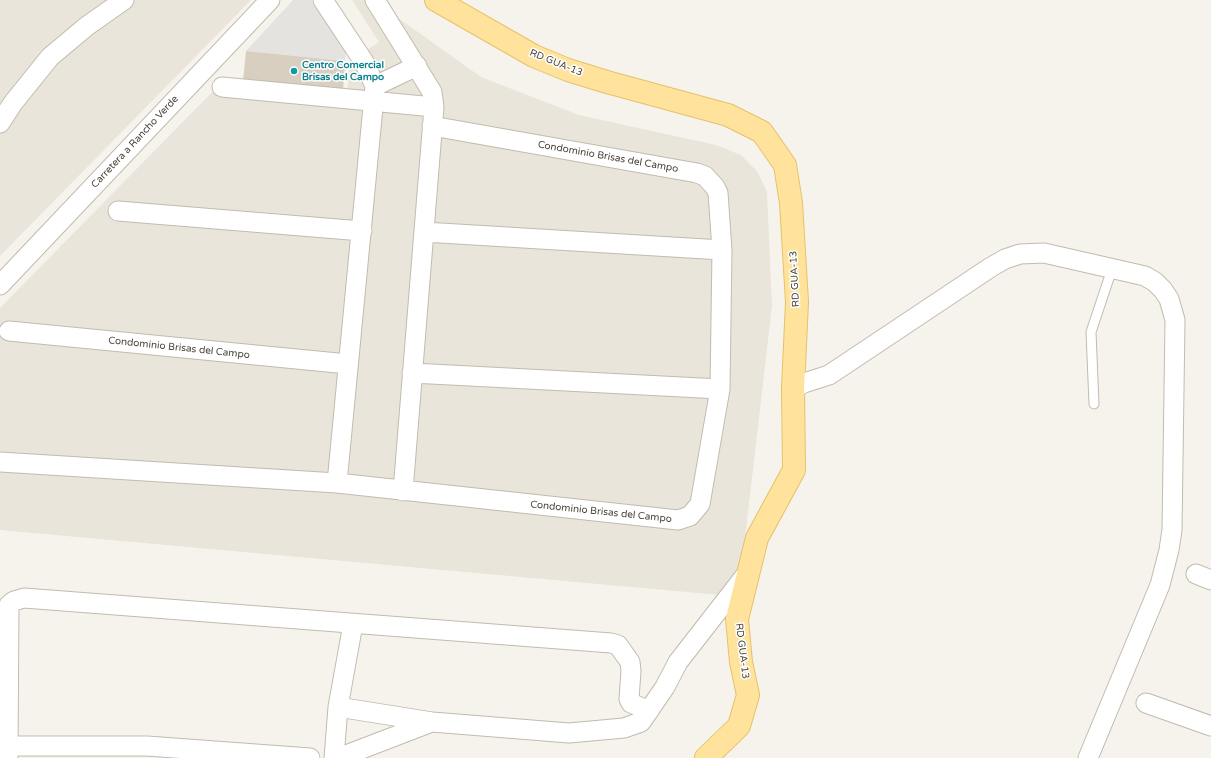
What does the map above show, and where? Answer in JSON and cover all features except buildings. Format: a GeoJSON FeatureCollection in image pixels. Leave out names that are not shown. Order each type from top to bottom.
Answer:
{"type":"FeatureCollection","features":[{"type":"Feature","properties":{"kind":"main road","name":"RD GUA-13"},"geometry":{"type":"LineString","coordinates":[[436,0],[534,56],[568,70],[728,116],[762,132],[785,165],[791,203],[797,302],[793,388],[794,470],[757,538],[737,619],[741,662],[748,695],[739,726],[706,758]]}},
{"type":"Feature","properties":{"kind":"street"},"geometry":{"type":"LineString","coordinates":[[0,123],[13,103],[50,57],[87,26],[124,0]]}},
{"type":"Feature","properties":{"kind":"street","name":"Carretera a Rancho Verde"},"geometry":{"type":"LineString","coordinates":[[0,285],[270,0]]}},
{"type":"Feature","properties":{"kind":"street"},"geometry":{"type":"LineString","coordinates":[[323,0],[364,62],[375,94],[337,483]]}},
{"type":"Feature","properties":{"kind":"street"},"geometry":{"type":"LineString","coordinates":[[375,0],[432,92],[433,116],[403,491]]}},
{"type":"Feature","properties":{"kind":"street"},"geometry":{"type":"LineString","coordinates":[[375,94],[417,66]]}},
{"type":"Feature","properties":{"kind":"street","name":"Condominio Brisas del Campo"},"geometry":{"type":"LineString","coordinates":[[0,462],[337,483],[678,520],[684,519],[696,511],[700,504],[720,389],[722,250],[718,193],[710,181],[698,173],[433,116],[375,94],[222,87]]}},
{"type":"Feature","properties":{"kind":"street"},"geometry":{"type":"LineString","coordinates":[[118,211],[362,231]]}},
{"type":"Feature","properties":{"kind":"street"},"geometry":{"type":"LineString","coordinates":[[424,232],[722,250]]}},
{"type":"Feature","properties":{"kind":"street"},"geometry":{"type":"LineString","coordinates":[[793,388],[829,375],[842,368],[1005,259],[1020,254],[1044,253],[1145,276],[1155,282],[1170,299],[1175,320],[1172,530],[1169,550],[1160,585],[1088,758]]}},
{"type":"Feature","properties":{"kind":"street","name":"Condominio Brisas del Campo"},"geometry":{"type":"LineString","coordinates":[[9,331],[348,364]]}},
{"type":"Feature","properties":{"kind":"street"},"geometry":{"type":"LineString","coordinates":[[412,372],[720,389]]}},
{"type":"Feature","properties":{"kind":"street"},"geometry":{"type":"LineString","coordinates":[[338,707],[432,722],[569,733],[624,728],[641,722],[665,687],[678,662],[748,572]]}},
{"type":"Feature","properties":{"kind":"street"},"geometry":{"type":"LineString","coordinates":[[310,758],[147,752],[8,752],[9,605],[14,601],[24,598],[611,643],[618,645],[630,662],[630,702],[649,711]]}},
{"type":"Feature","properties":{"kind":"street"},"geometry":{"type":"LineString","coordinates":[[334,758],[338,707],[353,624]]}},
{"type":"Feature","properties":{"kind":"street"},"geometry":{"type":"LineString","coordinates":[[1146,703],[1211,726]]}},
{"type":"Feature","properties":{"kind":"street"},"geometry":{"type":"LineString","coordinates":[[338,758],[432,722]]}},
{"type":"Feature","properties":{"kind":"lane"},"geometry":{"type":"LineString","coordinates":[[1094,404],[1091,332],[1112,269]]}},
{"type":"Feature","properties":{"kind":"shaded area"},"geometry":{"type":"Polygon","coordinates":[[[0,0],[251,0],[0,256],[0,0]]]}},
{"type":"Feature","properties":{"kind":"shaded area"},"geometry":{"type":"Polygon","coordinates":[[[293,0],[311,0],[346,52],[345,61],[246,51],[293,0]]]}},
{"type":"Feature","properties":{"kind":"shaded area"},"geometry":{"type":"Polygon","coordinates":[[[352,0],[373,0],[481,77],[579,115],[716,145],[741,155],[757,171],[767,192],[772,306],[741,572],[720,595],[0,530],[0,308],[222,82],[347,94],[350,61],[379,42],[352,0]]]}},
{"type":"Feature","properties":{"kind":"place","name":"Centro Comercial Brisas del Campo"},"geometry":{"type":"Point","coordinates":[294,71]}}]}
